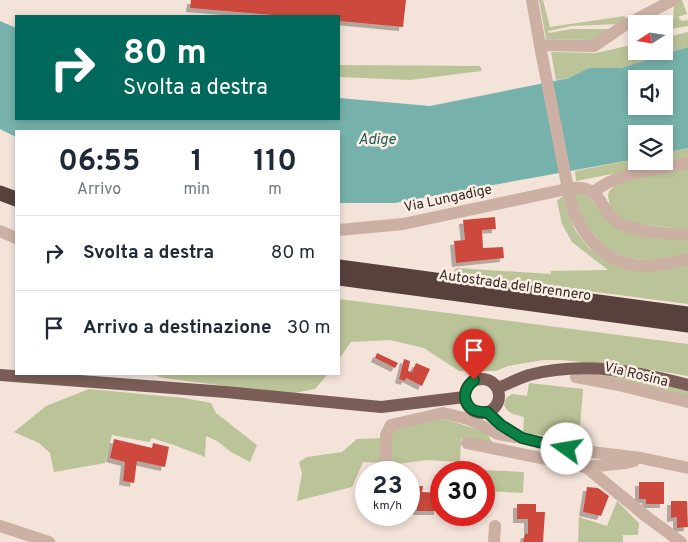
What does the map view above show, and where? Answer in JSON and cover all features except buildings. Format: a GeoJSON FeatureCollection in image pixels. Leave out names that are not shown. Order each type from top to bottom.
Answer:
{"type":"FeatureCollection","features":[{"type":"Feature","properties":{"kind":"highway"},"geometry":{"type":"LineString","coordinates":[[0,193],[15,199]]}},
{"type":"Feature","properties":{"kind":"highway"},"geometry":{"type":"LineString","coordinates":[[0,204],[15,209]]}},
{"type":"Feature","properties":{"kind":"highway","name":"Autostrada del Brennero"},"geometry":{"type":"LineString","coordinates":[[340,267],[688,314]]}},
{"type":"Feature","properties":{"kind":"highway","name":"Autostrada del Brennero"},"geometry":{"type":"LineString","coordinates":[[340,278],[688,325]]}},
{"type":"Feature","properties":{"kind":"main road"},"geometry":{"type":"LineString","coordinates":[[498,388],[527,376],[574,368],[628,371],[688,385]]}},
{"type":"Feature","properties":{"kind":"main road"},"geometry":{"type":"LineString","coordinates":[[0,376],[226,392],[381,407],[465,397]]}},
{"type":"Feature","properties":{"kind":"main road"},"geometry":{"type":"LineString","coordinates":[[474,380],[488,380],[498,388],[499,398],[495,407],[487,412],[480,413],[472,410],[467,405],[466,391],[474,380]]}},
{"type":"Feature","properties":{"kind":"street"},"geometry":{"type":"LineString","coordinates":[[532,0],[568,191],[579,224],[586,236],[594,245],[608,255],[626,263],[644,266],[688,259]]}},
{"type":"Feature","properties":{"kind":"street"},"geometry":{"type":"LineString","coordinates":[[540,48],[594,46],[622,27],[673,0]]}},
{"type":"Feature","properties":{"kind":"street"},"geometry":{"type":"LineString","coordinates":[[594,192],[608,182],[620,177],[688,163]]}},
{"type":"Feature","properties":{"kind":"street"},"geometry":{"type":"LineString","coordinates":[[568,191],[585,188],[594,192],[608,213],[621,224],[629,227],[672,234],[688,234]]}},
{"type":"Feature","properties":{"kind":"street","name":"Via Lungadige"},"geometry":{"type":"LineString","coordinates":[[340,230],[403,224],[568,191]]}},
{"type":"Feature","properties":{"kind":"street"},"geometry":{"type":"LineString","coordinates":[[0,231],[15,238]]}},
{"type":"Feature","properties":{"kind":"street","name":"Via Rosina"},"geometry":{"type":"LineString","coordinates":[[576,377],[688,402]]}},
{"type":"Feature","properties":{"kind":"street"},"geometry":{"type":"LineString","coordinates":[[487,412],[501,425],[522,438]]}},
{"type":"Feature","properties":{"kind":"street"},"geometry":{"type":"LineString","coordinates":[[386,461],[386,434],[391,425],[443,413],[468,419],[498,434],[567,449],[642,458],[688,468]]}},
{"type":"Feature","properties":{"kind":"street"},"geometry":{"type":"LineString","coordinates":[[467,443],[586,467],[626,463],[642,458]]}},
{"type":"Feature","properties":{"kind":"street"},"geometry":{"type":"LineString","coordinates":[[586,467],[681,542]]}},
{"type":"Feature","properties":{"kind":"street"},"geometry":{"type":"LineString","coordinates":[[0,526],[49,542]]}},
{"type":"Feature","properties":{"kind":"street"},"geometry":{"type":"LineString","coordinates":[[494,542],[495,526]]}},
{"type":"Feature","properties":{"kind":"green space"},"geometry":{"type":"Polygon","coordinates":[[[539,0],[543,0],[550,27],[625,16],[626,20],[621,24],[572,26],[548,31],[549,33],[571,29],[614,29],[595,40],[546,39],[539,0]]]}},
{"type":"Feature","properties":{"kind":"green space"},"geometry":{"type":"Polygon","coordinates":[[[678,0],[682,0],[687,14],[678,17],[682,21],[688,20],[688,26],[673,29],[674,5],[678,0]]]}},
{"type":"Feature","properties":{"kind":"green space"},"geometry":{"type":"Polygon","coordinates":[[[688,32],[688,47],[673,52],[673,36],[688,32]]]}},
{"type":"Feature","properties":{"kind":"green space"},"geometry":{"type":"Polygon","coordinates":[[[628,46],[628,60],[647,60],[621,68],[589,68],[569,78],[556,80],[551,52],[596,53],[628,46]]]}},
{"type":"Feature","properties":{"kind":"green space"},"geometry":{"type":"Polygon","coordinates":[[[340,65],[480,66],[482,71],[410,80],[340,77],[340,65]]]}},
{"type":"Feature","properties":{"kind":"green space"},"geometry":{"type":"Polygon","coordinates":[[[688,148],[688,159],[673,162],[673,151],[688,148]]]}},
{"type":"Feature","properties":{"kind":"green space"},"geometry":{"type":"Polygon","coordinates":[[[628,161],[628,170],[632,170],[576,181],[575,171],[628,161]]]}},
{"type":"Feature","properties":{"kind":"green space"},"geometry":{"type":"Polygon","coordinates":[[[688,168],[688,230],[630,223],[621,220],[610,207],[609,191],[620,181],[688,168]]]}},
{"type":"Feature","properties":{"kind":"green space"},"geometry":{"type":"Polygon","coordinates":[[[573,191],[582,192],[590,198],[605,216],[688,238],[688,254],[658,261],[644,260],[627,258],[606,248],[585,224],[573,191]]]}},
{"type":"Feature","properties":{"kind":"green space"},"geometry":{"type":"Polygon","coordinates":[[[563,196],[574,228],[580,237],[589,248],[609,262],[688,264],[688,304],[451,273],[457,268],[551,274],[551,271],[608,270],[572,242],[562,224],[557,201],[563,196]]]}},
{"type":"Feature","properties":{"kind":"green space"},"geometry":{"type":"Polygon","coordinates":[[[340,299],[688,344],[688,376],[636,367],[561,360],[543,360],[508,366],[496,371],[459,371],[424,348],[390,340],[351,342],[340,358],[340,299]]]}},
{"type":"Feature","properties":{"kind":"green space"},"geometry":{"type":"Polygon","coordinates":[[[602,373],[622,375],[688,390],[688,401],[602,380],[602,373]]]}},
{"type":"Feature","properties":{"kind":"green space"},"geometry":{"type":"Polygon","coordinates":[[[154,375],[327,375],[315,389],[289,394],[163,378],[154,375]]]}},
{"type":"Feature","properties":{"kind":"green space"},"geometry":{"type":"Polygon","coordinates":[[[529,383],[583,389],[579,440],[523,433],[524,417],[510,412],[504,405],[506,398],[512,394],[527,396],[529,383]]]}},
{"type":"Feature","properties":{"kind":"green space"},"geometry":{"type":"Polygon","coordinates":[[[89,389],[184,398],[211,403],[216,413],[257,445],[250,462],[206,436],[205,457],[152,438],[149,442],[112,435],[105,463],[54,472],[50,453],[39,443],[14,432],[46,406],[89,389]]]}},
{"type":"Feature","properties":{"kind":"green space"},"geometry":{"type":"Polygon","coordinates":[[[431,416],[486,433],[493,443],[461,439],[460,461],[355,461],[355,480],[352,487],[297,501],[302,474],[299,462],[307,457],[342,452],[357,439],[381,438],[390,421],[431,416]]]}},
{"type":"Feature","properties":{"kind":"green space"},"geometry":{"type":"Polygon","coordinates":[[[495,471],[524,472],[523,493],[495,492],[495,471]]]}},
{"type":"Feature","properties":{"kind":"green space"},"geometry":{"type":"Polygon","coordinates":[[[617,501],[639,523],[638,535],[623,535],[623,542],[578,542],[579,517],[607,526],[617,501]]]}},
{"type":"Feature","properties":{"kind":"water","name":"Adige"},"geometry":{"type":"Polygon","coordinates":[[[0,21],[15,28],[15,120],[340,120],[340,98],[430,106],[569,78],[589,68],[621,68],[647,60],[673,60],[673,52],[688,47],[688,148],[673,151],[673,125],[628,125],[628,160],[395,203],[340,203],[340,130],[15,130],[15,136],[0,129],[0,21]]]}},
{"type":"Feature","properties":{"kind":"route"},"geometry":{"type":"LineString","coordinates":[[474,380],[469,385],[465,397],[467,405],[472,410],[480,413],[487,412],[501,425],[522,438],[567,449]]}}]}
